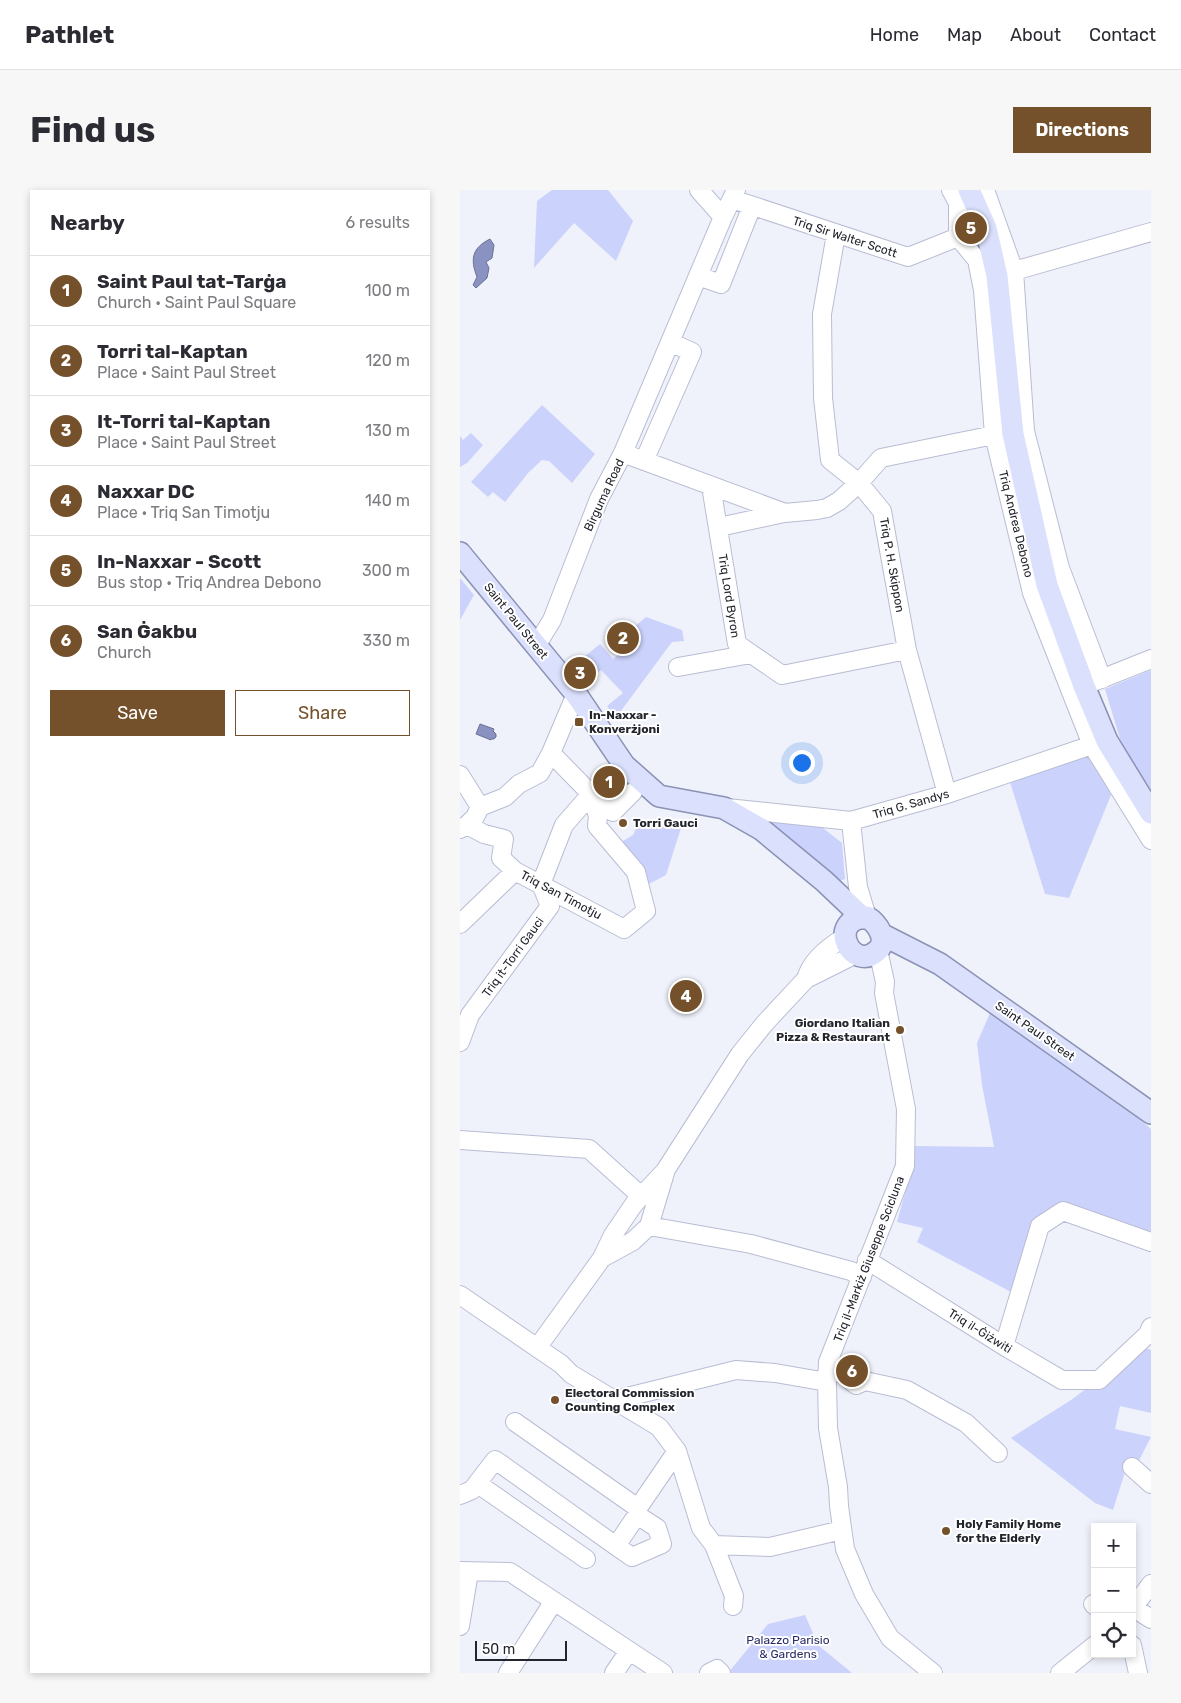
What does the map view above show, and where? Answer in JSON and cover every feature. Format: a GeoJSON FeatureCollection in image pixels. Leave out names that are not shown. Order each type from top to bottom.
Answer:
{"type":"FeatureCollection","features":[{"type":"Feature","properties":{"kind":"main road","name":"Triq Andrea Debono"},"geometry":{"type":"LineString","coordinates":[[969,190],[986,228],[997,276],[1013,434],[1047,585],[1093,682],[1107,741],[1151,813]]}},
{"type":"Feature","properties":{"kind":"main road","name":"Saint Paul Street"},"geometry":{"type":"LineString","coordinates":[[460,553],[576,694],[624,765],[659,796],[724,808],[760,829],[824,881],[865,938],[917,952],[940,964],[1151,1113]]}},
{"type":"Feature","properties":{"kind":"street"},"geometry":{"type":"LineString","coordinates":[[699,190],[723,217]]}},
{"type":"Feature","properties":{"kind":"street"},"geometry":{"type":"LineString","coordinates":[[951,190],[958,203],[958,237]]}},
{"type":"Feature","properties":{"kind":"street","name":"Triq Andrea Debono"},"geometry":{"type":"LineString","coordinates":[[985,190],[1014,271],[1024,431],[1060,568],[1093,682]]}},
{"type":"Feature","properties":{"kind":"street","name":"Birguma Road"},"geometry":{"type":"LineString","coordinates":[[536,646],[552,620],[599,499],[623,453],[734,195]]}},
{"type":"Feature","properties":{"kind":"street","name":"Triq Sir Walter Scott"},"geometry":{"type":"LineString","coordinates":[[734,195],[752,206],[908,257],[958,237]]}},
{"type":"Feature","properties":{"kind":"street"},"geometry":{"type":"LineString","coordinates":[[698,276],[721,284],[752,206]]}},
{"type":"Feature","properties":{"kind":"street"},"geometry":{"type":"LineString","coordinates":[[1014,271],[1151,232],[1151,237]]}},
{"type":"Feature","properties":{"kind":"street","name":"Triq P. H. Skippon"},"geometry":{"type":"LineString","coordinates":[[836,234],[822,314],[823,398],[830,460],[859,483],[882,511],[906,650],[947,794]]}},
{"type":"Feature","properties":{"kind":"street","name":"Triq Andrea Debono"},"geometry":{"type":"LineString","coordinates":[[958,237],[977,260],[982,290],[994,435],[1032,593],[1092,745],[1151,840]]}},
{"type":"Feature","properties":{"kind":"street","name":"Birguma Road"},"geometry":{"type":"LineString","coordinates":[[644,461],[692,352],[670,342]]}},
{"type":"Feature","properties":{"kind":"street"},"geometry":{"type":"LineString","coordinates":[[719,527],[785,513],[827,508],[839,501],[859,483],[881,458],[994,435]]}},
{"type":"Feature","properties":{"kind":"street"},"geometry":{"type":"LineString","coordinates":[[623,453],[785,513]]}},
{"type":"Feature","properties":{"kind":"street","name":"Triq Lord Byron"},"geometry":{"type":"LineString","coordinates":[[712,486],[737,644],[782,676],[906,650]]}},
{"type":"Feature","properties":{"kind":"street"},"geometry":{"type":"LineString","coordinates":[[678,667],[751,654]]}},
{"type":"Feature","properties":{"kind":"street"},"geometry":{"type":"LineString","coordinates":[[1093,682],[1151,659]]}},
{"type":"Feature","properties":{"kind":"street"},"geometry":{"type":"LineString","coordinates":[[464,827],[475,817],[480,807],[505,797],[519,784],[540,774],[576,694]]}},
{"type":"Feature","properties":{"kind":"street","name":"Triq G. Sandys"},"geometry":{"type":"LineString","coordinates":[[724,808],[852,821],[947,794],[1092,745]]}},
{"type":"Feature","properties":{"kind":"street"},"geometry":{"type":"LineString","coordinates":[[551,753],[591,794],[613,812],[633,792]]}},
{"type":"Feature","properties":{"kind":"street"},"geometry":{"type":"LineString","coordinates":[[460,775],[480,807]]}},
{"type":"Feature","properties":{"kind":"street"},"geometry":{"type":"LineString","coordinates":[[541,884],[564,825],[591,794]]}},
{"type":"Feature","properties":{"kind":"street","name":"Triq San Timotju"},"geometry":{"type":"LineString","coordinates":[[464,827],[504,839],[501,858],[515,871],[624,929],[646,911],[636,872],[597,826],[598,816],[591,794]]}},
{"type":"Feature","properties":{"kind":"street"},"geometry":{"type":"LineString","coordinates":[[537,1348],[602,1258],[613,1235],[641,1196],[665,1172],[740,1054],[764,1023],[806,980],[865,938],[852,821]]}},
{"type":"Feature","properties":{"kind":"street"},"geometry":{"type":"LineString","coordinates":[[460,924],[515,871]]}},
{"type":"Feature","properties":{"kind":"street","name":"Triq it-Torri Gauci"},"geometry":{"type":"LineString","coordinates":[[460,1042],[470,1015],[550,906],[541,884]]}},
{"type":"Feature","properties":{"kind":"street","name":"Triq il-Markiż Giuseppe Scicluna"},"geometry":{"type":"LineString","coordinates":[[865,938],[885,982],[884,994],[906,1108],[905,1166],[828,1362],[828,1428],[838,1487],[838,1506],[845,1548],[860,1598],[890,1638],[925,1664],[933,1673]]}},
{"type":"Feature","properties":{"kind":"street"},"geometry":{"type":"LineString","coordinates":[[460,1140],[589,1149],[641,1196]]}},
{"type":"Feature","properties":{"kind":"street"},"geometry":{"type":"LineString","coordinates":[[602,1258],[633,1241],[649,1226],[665,1172]]}},
{"type":"Feature","properties":{"kind":"street"},"geometry":{"type":"LineString","coordinates":[[1004,1346],[1040,1226],[1062,1211],[1151,1242]]}},
{"type":"Feature","properties":{"kind":"street"},"geometry":{"type":"LineString","coordinates":[[649,1226],[751,1244],[852,1271],[862,1278]]}},
{"type":"Feature","properties":{"kind":"street","name":"Triq il-Ġiżwiti"},"geometry":{"type":"LineString","coordinates":[[867,1260],[1062,1380],[1098,1380],[1150,1333]]}},
{"type":"Feature","properties":{"kind":"street"},"geometry":{"type":"LineString","coordinates":[[460,1295],[561,1364],[571,1374],[659,1427],[677,1451],[701,1528],[714,1545],[734,1596],[733,1606]]}},
{"type":"Feature","properties":{"kind":"street"},"geometry":{"type":"LineString","coordinates":[[828,1362],[856,1385],[865,1381],[907,1390],[966,1423],[998,1453]]}},
{"type":"Feature","properties":{"kind":"street"},"geometry":{"type":"LineString","coordinates":[[615,1400],[736,1370],[775,1372],[827,1382]]}},
{"type":"Feature","properties":{"kind":"street"},"geometry":{"type":"LineString","coordinates":[[515,1422],[629,1504],[635,1506],[640,1505],[677,1451]]}},
{"type":"Feature","properties":{"kind":"street"},"geometry":{"type":"LineString","coordinates":[[460,1495],[472,1490],[478,1484],[494,1460],[616,1546]]}},
{"type":"Feature","properties":{"kind":"street"},"geometry":{"type":"LineString","coordinates":[[1132,1467],[1151,1484]]}},
{"type":"Feature","properties":{"kind":"street"},"geometry":{"type":"LineString","coordinates":[[478,1484],[586,1559]]}},
{"type":"Feature","properties":{"kind":"street"},"geometry":{"type":"LineString","coordinates":[[714,1545],[770,1547],[842,1530]]}},
{"type":"Feature","properties":{"kind":"street"},"geometry":{"type":"LineString","coordinates":[[460,1626],[465,1571],[510,1572],[663,1673]]}},
{"type":"Feature","properties":{"kind":"street"},"geometry":{"type":"LineString","coordinates":[[1136,1603],[1151,1584]]}},
{"type":"Feature","properties":{"kind":"street"},"geometry":{"type":"LineString","coordinates":[[508,1673],[554,1601]]}},
{"type":"Feature","properties":{"kind":"street"},"geometry":{"type":"LineString","coordinates":[[1136,1608],[1151,1619]]}},
{"type":"Feature","properties":{"kind":"street"},"geometry":{"type":"LineString","coordinates":[[1060,1673],[1091,1648]]}},
{"type":"Feature","properties":{"kind":"street"},"geometry":{"type":"LineString","coordinates":[[614,1673],[629,1651]]}},
{"type":"Feature","properties":{"kind":"street"},"geometry":{"type":"LineString","coordinates":[[1135,1658],[1138,1673]]}},
{"type":"Feature","properties":{"kind":"street"},"geometry":{"type":"LineString","coordinates":[[709,1673],[717,1669],[721,1673]]}},
{"type":"Feature","properties":{"kind":"green space"},"geometry":{"type":"Polygon","coordinates":[[[552,190],[608,190],[633,221],[616,261],[574,223],[534,268],[537,201],[552,190]]]}},
{"type":"Feature","properties":{"kind":"green space"},"geometry":{"type":"Polygon","coordinates":[[[542,405],[595,454],[572,483],[549,461],[542,460],[528,473],[505,502],[493,492],[488,497],[471,482],[542,405]]]}},
{"type":"Feature","properties":{"kind":"green space"},"geometry":{"type":"Polygon","coordinates":[[[471,433],[483,445],[467,463],[460,467],[460,436],[463,440],[471,433]]]}},
{"type":"Feature","properties":{"kind":"green space"},"geometry":{"type":"Polygon","coordinates":[[[460,578],[474,595],[460,620],[460,578]]]}},
{"type":"Feature","properties":{"kind":"green space"},"geometry":{"type":"Polygon","coordinates":[[[646,617],[682,630],[684,641],[672,642],[615,719],[607,706],[623,693],[601,670],[597,673],[584,657],[600,644],[613,659],[636,641],[629,631],[646,617]]]}},
{"type":"Feature","properties":{"kind":"green space"},"geometry":{"type":"Polygon","coordinates":[[[1151,670],[1151,796],[1120,739],[1105,689],[1151,670]]]}},
{"type":"Feature","properties":{"kind":"green space"},"geometry":{"type":"Polygon","coordinates":[[[1086,756],[1095,764],[1111,795],[1069,898],[1045,894],[1009,779],[1086,756]]]}},
{"type":"Feature","properties":{"kind":"green space"},"geometry":{"type":"Polygon","coordinates":[[[770,817],[823,828],[842,843],[845,879],[837,882],[771,827],[770,817]]]}},
{"type":"Feature","properties":{"kind":"green space"},"geometry":{"type":"Polygon","coordinates":[[[640,819],[681,828],[666,875],[645,886],[618,844],[633,835],[640,819]]]}},
{"type":"Feature","properties":{"kind":"green space"},"geometry":{"type":"Polygon","coordinates":[[[990,1013],[1123,1105],[1151,1129],[1151,1234],[1062,1207],[1037,1216],[1011,1292],[917,1242],[923,1228],[897,1222],[910,1175],[914,1146],[994,1147],[982,1085],[977,1043],[990,1013]]]}},
{"type":"Feature","properties":{"kind":"green space"},"geometry":{"type":"Polygon","coordinates":[[[1140,1349],[1151,1350],[1151,1413],[1120,1406],[1115,1429],[1151,1437],[1132,1474],[1126,1469],[1113,1510],[1095,1503],[1011,1438],[1071,1400],[1140,1349]]]}},
{"type":"Feature","properties":{"kind":"green space","name":"Palazzo Parisio & Gardens"},"geometry":{"type":"Polygon","coordinates":[[[805,1615],[818,1645],[852,1673],[728,1673],[768,1624],[805,1615]]]}},
{"type":"Feature","properties":{"kind":"shaded area"},"geometry":{"type":"Polygon","coordinates":[[[490,239],[494,245],[492,258],[486,262],[489,268],[487,278],[476,288],[473,285],[477,277],[473,259],[474,255],[479,246],[490,239]]]}},
{"type":"Feature","properties":{"kind":"shaded area"},"geometry":{"type":"Polygon","coordinates":[[[480,724],[494,729],[496,737],[491,740],[476,734],[480,724]]]}},
{"type":"Feature","properties":{"kind":"place","name":"In-Naxxar - Scott"},"geometry":{"type":"Point","coordinates":[971,228]}},
{"type":"Feature","properties":{"kind":"place","name":"Torri tal-Kaptan"},"geometry":{"type":"Point","coordinates":[623,638]}},
{"type":"Feature","properties":{"kind":"place","name":"It-Torri tal-Kaptan"},"geometry":{"type":"Point","coordinates":[580,673]}},
{"type":"Feature","properties":{"kind":"place","name":"In-Naxxar - Konverżjoni"},"geometry":{"type":"Point","coordinates":[579,722]}},
{"type":"Feature","properties":{"kind":"place","name":"Saint Paul tat-Tarġa"},"geometry":{"type":"Point","coordinates":[609,782]}},
{"type":"Feature","properties":{"kind":"place","name":"Torri Gauci"},"geometry":{"type":"Point","coordinates":[623,823]}},
{"type":"Feature","properties":{"kind":"place","name":"Naxxar DC"},"geometry":{"type":"Point","coordinates":[686,996]}},
{"type":"Feature","properties":{"kind":"place","name":"Giordano Italian Pizza & Restaurant"},"geometry":{"type":"Point","coordinates":[900,1030]}},
{"type":"Feature","properties":{"kind":"place","name":"San Ġakbu"},"geometry":{"type":"Point","coordinates":[852,1371]}},
{"type":"Feature","properties":{"kind":"place","name":"Electoral Commission Counting Complex"},"geometry":{"type":"Point","coordinates":[555,1400]}},
{"type":"Feature","properties":{"kind":"place","name":"Holy Family Home for the Elderly"},"geometry":{"type":"Point","coordinates":[946,1531]}}]}
